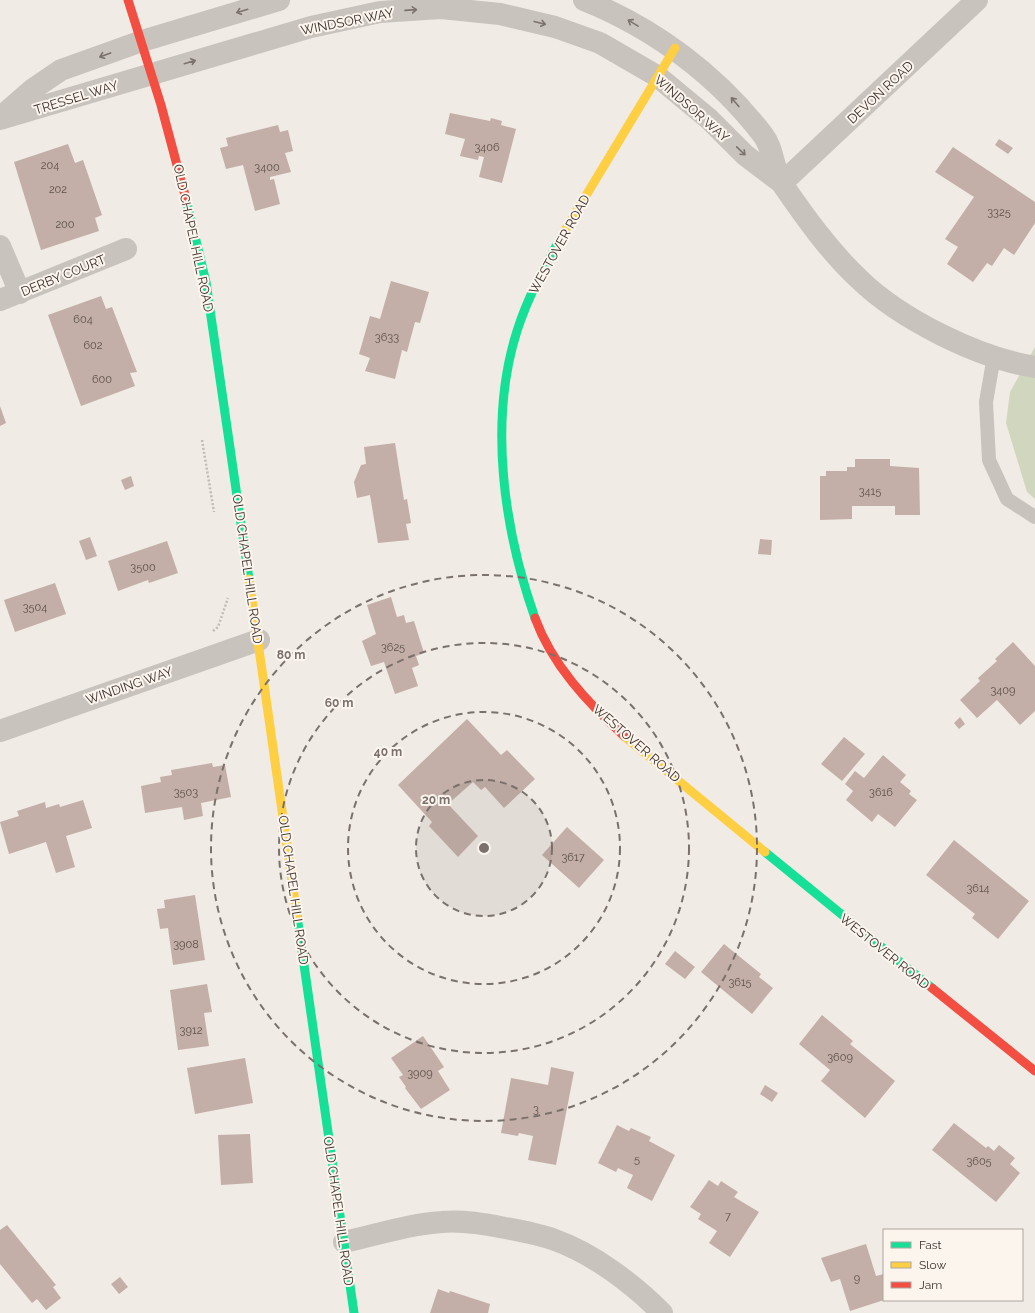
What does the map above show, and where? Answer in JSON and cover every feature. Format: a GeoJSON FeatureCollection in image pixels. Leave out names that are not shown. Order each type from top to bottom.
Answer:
{"type":"FeatureCollection","features":[{"type":"Feature","properties":{"kind":"street","name":"OLD CHAPEL HILL ROAD"},"geometry":{"type":"LineString","coordinates":[[128,0],[152,73],[189,203],[206,282],[259,640],[354,1313]]}},
{"type":"Feature","properties":{"kind":"street"},"geometry":{"type":"LineString","coordinates":[[142,41],[279,0]]}},
{"type":"Feature","properties":{"kind":"street","name":"WINDSOR WAY"},"geometry":{"type":"LineString","coordinates":[[584,0],[614,12],[675,48],[731,97],[764,136],[782,183],[829,246],[858,279],[885,301],[952,340],[1016,364],[1034,367]]}},
{"type":"Feature","properties":{"kind":"street","name":"DEVON ROAD"},"geometry":{"type":"LineString","coordinates":[[782,183],[977,0]]}},
{"type":"Feature","properties":{"kind":"street","name":"WINDSOR WAY"},"geometry":{"type":"LineString","coordinates":[[152,73],[312,27],[380,12],[441,8],[500,14],[554,27],[600,43],[657,76],[709,119],[745,155],[782,183]]}},
{"type":"Feature","properties":{"kind":"street","name":"TRESSEL WAY"},"geometry":{"type":"LineString","coordinates":[[0,118],[33,89],[61,70],[142,41]]}},
{"type":"Feature","properties":{"kind":"street","name":"WESTOVER ROAD"},"geometry":{"type":"LineString","coordinates":[[675,48],[544,267],[528,302],[510,357],[503,429],[506,500],[514,552],[526,594],[551,651],[561,667],[612,725],[869,939],[1035,1071]]}},
{"type":"Feature","properties":{"kind":"street","name":"TRESSEL WAY"},"geometry":{"type":"LineString","coordinates":[[0,118],[152,73]]}},
{"type":"Feature","properties":{"kind":"street"},"geometry":{"type":"LineString","coordinates":[[0,246],[20,293]]}},
{"type":"Feature","properties":{"kind":"street","name":"DERBY COURT"},"geometry":{"type":"LineString","coordinates":[[0,300],[126,249]]}},
{"type":"Feature","properties":{"kind":"street","name":"WINDING WAY"},"geometry":{"type":"LineString","coordinates":[[0,731],[259,640]]}},
{"type":"Feature","properties":{"kind":"street"},"geometry":{"type":"LineString","coordinates":[[344,1242],[420,1225],[443,1222],[486,1224],[536,1234],[557,1241],[616,1273],[662,1313]]}},
{"type":"Feature","properties":{"kind":"lane"},"geometry":{"type":"LineString","coordinates":[[994,356],[986,402],[989,460],[1007,499],[1035,516]]}},
{"type":"Feature","properties":{"kind":"path"},"geometry":{"type":"LineString","coordinates":[[202,440],[215,518]]}},
{"type":"Feature","properties":{"kind":"path"},"geometry":{"type":"LineString","coordinates":[[212,632],[218,627],[229,595]]}},
{"type":"Feature","properties":{"kind":"green space"},"geometry":{"type":"Polygon","coordinates":[[[1035,347],[1035,499],[1027,492],[1006,423],[1010,392],[1035,347]]]}},
{"type":"Feature","properties":{"kind":"building"},"geometry":{"type":"Polygon","coordinates":[[[450,113],[490,121],[491,118],[502,121],[501,125],[516,129],[502,183],[479,177],[484,157],[479,156],[478,160],[460,156],[465,139],[445,134],[450,113]]]}},
{"type":"Feature","properties":{"kind":"building"},"geometry":{"type":"Polygon","coordinates":[[[278,125],[280,132],[288,130],[293,151],[285,153],[291,172],[270,177],[270,180],[274,179],[280,204],[255,211],[243,165],[226,169],[220,148],[228,146],[226,138],[278,125]]]}},
{"type":"Feature","properties":{"kind":"building"},"geometry":{"type":"Polygon","coordinates":[[[999,139],[1013,148],[1008,154],[995,145],[999,139]]]}},
{"type":"Feature","properties":{"kind":"building"},"geometry":{"type":"Polygon","coordinates":[[[68,144],[75,163],[83,160],[102,215],[95,218],[99,231],[41,250],[14,162],[68,144]]]}},
{"type":"Feature","properties":{"kind":"building"},"geometry":{"type":"Polygon","coordinates":[[[953,147],[1035,202],[1035,223],[1014,255],[1004,248],[992,266],[987,263],[973,282],[947,264],[958,247],[945,239],[974,197],[935,172],[953,147]]]}},
{"type":"Feature","properties":{"kind":"building"},"geometry":{"type":"Polygon","coordinates":[[[391,281],[429,292],[420,323],[415,322],[407,352],[402,350],[395,379],[365,371],[370,358],[359,354],[370,316],[380,319],[391,281]]]}},
{"type":"Feature","properties":{"kind":"building"},"geometry":{"type":"Polygon","coordinates":[[[101,296],[106,309],[112,307],[137,372],[130,373],[135,386],[81,406],[48,315],[101,296]]]}},
{"type":"Feature","properties":{"kind":"building"},"geometry":{"type":"Polygon","coordinates":[[[0,406],[6,423],[0,426],[0,406]]]}},
{"type":"Feature","properties":{"kind":"building"},"geometry":{"type":"Polygon","coordinates":[[[395,443],[404,500],[407,499],[411,523],[406,524],[409,540],[378,543],[370,495],[357,498],[354,482],[361,465],[366,464],[364,447],[395,443]]]}},
{"type":"Feature","properties":{"kind":"building"},"geometry":{"type":"Polygon","coordinates":[[[855,459],[890,459],[890,466],[919,468],[920,515],[895,515],[895,506],[852,506],[852,519],[820,520],[820,476],[826,476],[826,471],[847,471],[847,467],[855,467],[855,459]]]}},
{"type":"Feature","properties":{"kind":"building"},"geometry":{"type":"Polygon","coordinates":[[[131,476],[134,486],[125,490],[121,480],[131,476]]]}},
{"type":"Feature","properties":{"kind":"building"},"geometry":{"type":"Polygon","coordinates":[[[90,537],[97,556],[86,560],[79,541],[90,537]]]}},
{"type":"Feature","properties":{"kind":"building"},"geometry":{"type":"Polygon","coordinates":[[[760,539],[772,540],[771,555],[758,554],[760,539]]]}},
{"type":"Feature","properties":{"kind":"building"},"geometry":{"type":"Polygon","coordinates":[[[167,541],[178,573],[149,583],[148,580],[118,591],[108,561],[167,541]]]}},
{"type":"Feature","properties":{"kind":"building"},"geometry":{"type":"Polygon","coordinates":[[[55,583],[66,614],[15,632],[4,600],[55,583]]]}},
{"type":"Feature","properties":{"kind":"building"},"geometry":{"type":"Polygon","coordinates":[[[391,597],[397,617],[404,615],[406,623],[414,621],[424,653],[416,656],[419,665],[412,668],[418,686],[395,694],[384,662],[371,666],[362,641],[376,634],[367,605],[391,597]]]}},
{"type":"Feature","properties":{"kind":"building"},"geometry":{"type":"Polygon","coordinates":[[[1013,642],[1035,666],[1035,711],[1020,725],[997,700],[977,718],[960,700],[980,681],[978,678],[997,661],[995,659],[1013,642]]]}},
{"type":"Feature","properties":{"kind":"building"},"geometry":{"type":"Polygon","coordinates":[[[960,717],[965,724],[959,729],[954,723],[960,717]]]}},
{"type":"Feature","properties":{"kind":"building"},"geometry":{"type":"Polygon","coordinates":[[[467,719],[501,755],[507,750],[535,779],[504,808],[485,787],[481,790],[473,782],[448,804],[478,836],[458,857],[429,826],[432,822],[398,785],[467,719]]]}},
{"type":"Feature","properties":{"kind":"building"},"geometry":{"type":"Polygon","coordinates":[[[844,737],[865,754],[842,781],[821,764],[844,737]]]}},
{"type":"Feature","properties":{"kind":"building"},"geometry":{"type":"Polygon","coordinates":[[[883,755],[906,775],[900,782],[911,791],[909,794],[917,800],[895,827],[878,814],[872,822],[846,800],[853,791],[845,784],[855,771],[864,778],[883,755]]]}},
{"type":"Feature","properties":{"kind":"building"},"geometry":{"type":"Polygon","coordinates":[[[212,763],[213,767],[225,765],[231,797],[201,803],[203,816],[184,820],[182,807],[145,813],[141,786],[161,782],[160,777],[172,775],[171,770],[212,763]]]}},
{"type":"Feature","properties":{"kind":"building"},"geometry":{"type":"Polygon","coordinates":[[[83,800],[92,828],[66,836],[75,867],[56,873],[46,842],[9,854],[0,822],[19,816],[17,811],[45,802],[46,808],[59,804],[60,807],[83,800]]]}},
{"type":"Feature","properties":{"kind":"building"},"geometry":{"type":"Polygon","coordinates":[[[567,827],[604,860],[579,888],[542,855],[567,827]]]}},
{"type":"Feature","properties":{"kind":"building"},"geometry":{"type":"Polygon","coordinates":[[[954,840],[1029,901],[998,939],[972,918],[975,914],[926,875],[954,840]]]}},
{"type":"Feature","properties":{"kind":"building"},"geometry":{"type":"Polygon","coordinates":[[[195,895],[205,960],[173,965],[168,928],[160,929],[157,909],[165,908],[164,900],[195,895]]]}},
{"type":"Feature","properties":{"kind":"building"},"geometry":{"type":"Polygon","coordinates":[[[724,944],[761,974],[759,977],[773,988],[752,1014],[701,972],[724,944]]]}},
{"type":"Feature","properties":{"kind":"building"},"geometry":{"type":"Polygon","coordinates":[[[675,951],[695,967],[685,979],[665,964],[675,951]]]}},
{"type":"Feature","properties":{"kind":"building"},"geometry":{"type":"Polygon","coordinates":[[[207,984],[212,1012],[204,1013],[209,1046],[178,1050],[170,990],[207,984]]]}},
{"type":"Feature","properties":{"kind":"building"},"geometry":{"type":"Polygon","coordinates":[[[822,1015],[853,1041],[850,1044],[895,1081],[865,1118],[821,1081],[830,1070],[799,1044],[822,1015]]]}},
{"type":"Feature","properties":{"kind":"building"},"geometry":{"type":"Polygon","coordinates":[[[423,1036],[444,1067],[438,1071],[450,1090],[421,1109],[405,1088],[406,1087],[399,1077],[403,1075],[391,1058],[423,1036]]]}},
{"type":"Feature","properties":{"kind":"building"},"geometry":{"type":"Polygon","coordinates":[[[245,1058],[253,1103],[195,1114],[187,1068],[245,1058]]]}},
{"type":"Feature","properties":{"kind":"building"},"geometry":{"type":"Polygon","coordinates":[[[551,1067],[574,1072],[556,1165],[528,1160],[533,1136],[519,1133],[518,1136],[501,1133],[511,1078],[548,1085],[551,1067]]]}},
{"type":"Feature","properties":{"kind":"building"},"geometry":{"type":"Polygon","coordinates":[[[765,1085],[778,1093],[772,1102],[760,1094],[765,1085]]]}},
{"type":"Feature","properties":{"kind":"building"},"geometry":{"type":"Polygon","coordinates":[[[954,1123],[986,1148],[988,1146],[994,1151],[999,1145],[1015,1158],[1010,1164],[1020,1173],[996,1202],[932,1150],[954,1123]]]}},
{"type":"Feature","properties":{"kind":"building"},"geometry":{"type":"Polygon","coordinates":[[[617,1125],[629,1131],[631,1128],[651,1137],[649,1141],[675,1155],[652,1201],[627,1188],[633,1175],[618,1168],[616,1172],[598,1163],[617,1125]]]}},
{"type":"Feature","properties":{"kind":"building"},"geometry":{"type":"Polygon","coordinates":[[[250,1134],[253,1183],[221,1185],[218,1135],[250,1134]]]}},
{"type":"Feature","properties":{"kind":"building"},"geometry":{"type":"Polygon","coordinates":[[[709,1180],[718,1186],[721,1181],[738,1192],[734,1197],[759,1212],[730,1257],[709,1243],[717,1231],[698,1219],[701,1214],[690,1207],[709,1180]]]}},
{"type":"Feature","properties":{"kind":"building"},"geometry":{"type":"Polygon","coordinates":[[[7,1225],[56,1285],[53,1287],[61,1298],[46,1310],[37,1299],[32,1303],[0,1264],[0,1230],[7,1225]]]}},
{"type":"Feature","properties":{"kind":"building"},"geometry":{"type":"Polygon","coordinates":[[[866,1244],[876,1276],[883,1274],[883,1300],[850,1311],[840,1279],[831,1282],[821,1258],[866,1244]]]}},
{"type":"Feature","properties":{"kind":"building"},"geometry":{"type":"Polygon","coordinates":[[[120,1277],[128,1287],[119,1294],[111,1284],[120,1277]]]}},
{"type":"Feature","properties":{"kind":"building"},"geometry":{"type":"Polygon","coordinates":[[[438,1289],[449,1293],[450,1291],[490,1304],[488,1313],[430,1313],[438,1289]]]}},
{"type":"Feature","properties":{"kind":"traffic: fast"},"geometry":{"type":"LineString","coordinates":[[186,199],[206,282],[249,579]]}},
{"type":"Feature","properties":{"kind":"traffic: fast"},"geometry":{"type":"LineString","coordinates":[[535,618],[524,584],[508,513],[502,439],[503,402],[508,366],[521,318],[538,280],[564,232]]}},
{"type":"Feature","properties":{"kind":"traffic: fast"},"geometry":{"type":"LineString","coordinates":[[765,852],[932,988]]}},
{"type":"Feature","properties":{"kind":"traffic: fast"},"geometry":{"type":"LineString","coordinates":[[297,916],[354,1313]]}},
{"type":"Feature","properties":{"kind":"traffic: slow"},"geometry":{"type":"LineString","coordinates":[[564,232],[675,48]]}},
{"type":"Feature","properties":{"kind":"traffic: slow"},"geometry":{"type":"LineString","coordinates":[[249,579],[297,916]]}},
{"type":"Feature","properties":{"kind":"traffic: slow"},"geometry":{"type":"LineString","coordinates":[[624,736],[765,852]]}},
{"type":"Feature","properties":{"kind":"traffic: jam"},"geometry":{"type":"LineString","coordinates":[[128,0],[161,105],[186,199]]}},
{"type":"Feature","properties":{"kind":"traffic: jam"},"geometry":{"type":"LineString","coordinates":[[535,618],[551,652],[572,682],[597,710],[624,736]]}},
{"type":"Feature","properties":{"kind":"traffic: jam"},"geometry":{"type":"LineString","coordinates":[[932,988],[1035,1071]]}}]}
